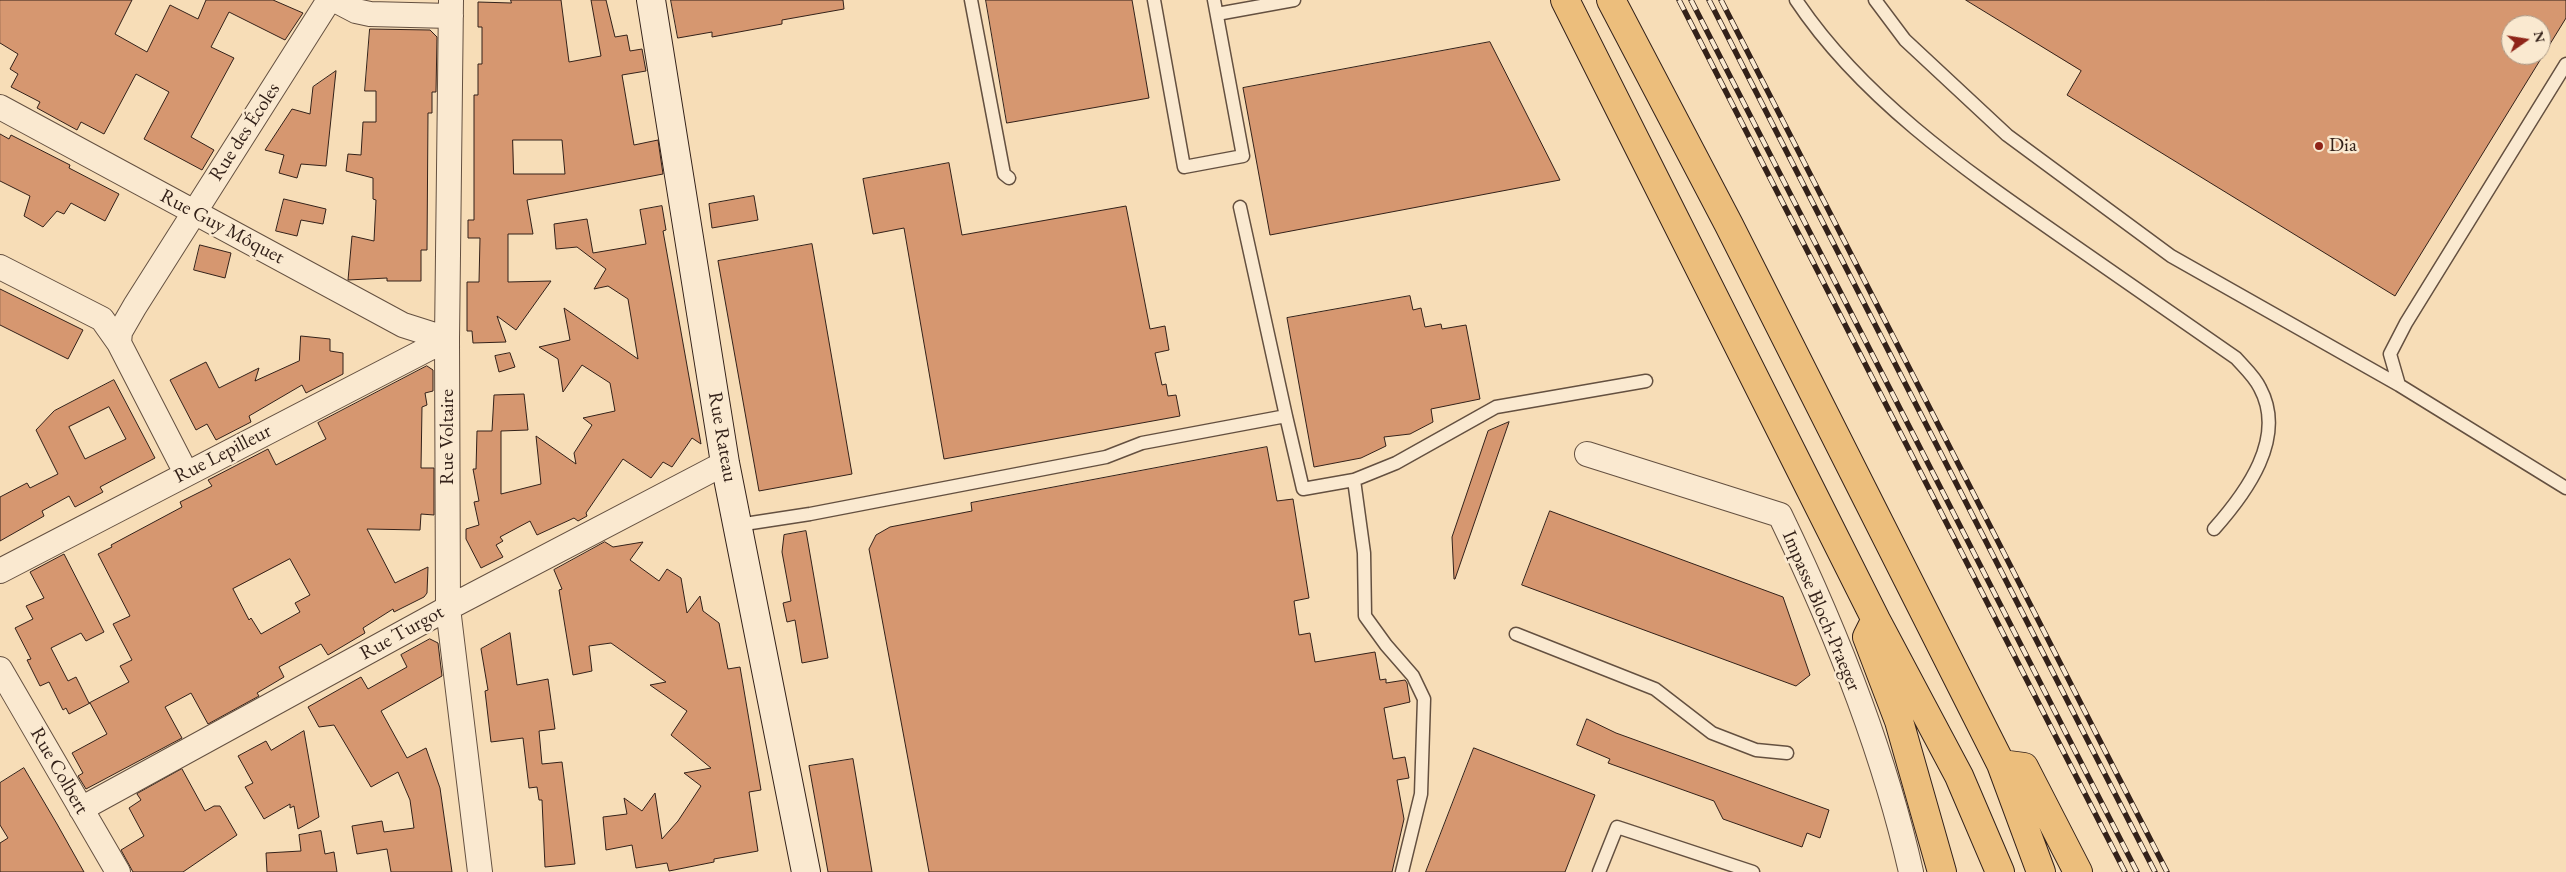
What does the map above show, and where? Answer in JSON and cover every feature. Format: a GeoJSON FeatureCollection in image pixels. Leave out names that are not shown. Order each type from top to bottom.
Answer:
{"type":"FeatureCollection","features":[{"type":"Feature","properties":{"kind":"highway"},"geometry":{"type":"LineString","coordinates":[[1565,0],[1876,620],[1959,776],[2000,871]]}},
{"type":"Feature","properties":{"kind":"highway"},"geometry":{"type":"LineString","coordinates":[[1611,0],[1729,224],[2001,764],[2039,865]]}},
{"type":"Feature","properties":{"kind":"highway"},"geometry":{"type":"LineString","coordinates":[[1876,620],[1867,637],[1899,721],[1942,872]]}},
{"type":"Feature","properties":{"kind":"highway"},"geometry":{"type":"LineString","coordinates":[[2001,764],[2024,768],[2078,872]]}},
{"type":"Feature","properties":{"kind":"street","name":"Rue des Écoles"},"geometry":{"type":"LineString","coordinates":[[119,343],[120,332],[126,319],[329,0]]}},
{"type":"Feature","properties":{"kind":"street"},"geometry":{"type":"LineString","coordinates":[[335,0],[356,11],[370,14],[451,8]]}},
{"type":"Feature","properties":{"kind":"street","name":"Rue Rateau"},"geometry":{"type":"LineString","coordinates":[[651,0],[725,462],[806,872]]}},
{"type":"Feature","properties":{"kind":"street","name":"Rue Voltaire"},"geometry":{"type":"LineString","coordinates":[[451,8],[447,339],[448,608],[480,872]]}},
{"type":"Feature","properties":{"kind":"street","name":"Rue Guy Môquet"},"geometry":{"type":"LineString","coordinates":[[0,107],[403,325],[447,339]]}},
{"type":"Feature","properties":{"kind":"street"},"geometry":{"type":"LineString","coordinates":[[0,267],[102,319],[119,343],[123,355],[186,473]]}},
{"type":"Feature","properties":{"kind":"street","name":"Rue Lepilleur"},"geometry":{"type":"LineString","coordinates":[[0,571],[447,339]]}},
{"type":"Feature","properties":{"kind":"street","name":"Impasse Bloch-Praeger"},"geometry":{"type":"LineString","coordinates":[[1587,454],[1780,515],[1811,580],[1877,746],[1898,813],[1911,872]]}},
{"type":"Feature","properties":{"kind":"street","name":"Rue Turgot"},"geometry":{"type":"LineString","coordinates":[[81,809],[448,608],[725,462]]}},
{"type":"Feature","properties":{"kind":"street","name":"Rue Colbert"},"geometry":{"type":"LineString","coordinates":[[0,669],[118,872]]}},
{"type":"Feature","properties":{"kind":"lane"},"geometry":{"type":"LineString","coordinates":[[971,0],[1004,174],[1009,178]]}},
{"type":"Feature","properties":{"kind":"lane"},"geometry":{"type":"LineString","coordinates":[[1154,0],[1184,166],[1243,156],[1214,0]]}},
{"type":"Feature","properties":{"kind":"lane"},"geometry":{"type":"LineString","coordinates":[[1217,14],[1294,0]]}},
{"type":"Feature","properties":{"kind":"lane"},"geometry":{"type":"LineString","coordinates":[[1796,0],[1822,37],[1851,68],[1948,158],[2236,358],[2260,388],[2269,420],[2265,453],[2236,504],[2214,529]]}},
{"type":"Feature","properties":{"kind":"lane"},"geometry":{"type":"LineString","coordinates":[[1875,0],[1906,40],[2007,135],[2171,256],[2399,386],[2566,488]]}},
{"type":"Feature","properties":{"kind":"lane"},"geometry":{"type":"LineString","coordinates":[[2399,386],[2390,354],[2406,323],[2566,64]]}},
{"type":"Feature","properties":{"kind":"lane"},"geometry":{"type":"LineString","coordinates":[[1240,207],[1303,489],[1354,480],[1396,463],[1496,407],[1646,381]]}},
{"type":"Feature","properties":{"kind":"lane"},"geometry":{"type":"LineString","coordinates":[[738,525],[810,514],[1106,457],[1142,443],[1286,416]]}},
{"type":"Feature","properties":{"kind":"lane"},"geometry":{"type":"LineString","coordinates":[[1354,480],[1364,553],[1365,616],[1386,645],[1413,676],[1424,699],[1422,794],[1402,872]]}},
{"type":"Feature","properties":{"kind":"lane"},"geometry":{"type":"LineString","coordinates":[[1516,634],[1656,689],[1712,733],[1756,750],[1787,753]]}},
{"type":"Feature","properties":{"kind":"lane"},"geometry":{"type":"LineString","coordinates":[[1598,872],[1617,826],[1753,872]]}},
{"type":"Feature","properties":{"kind":"building"},"geometry":{"type":"Polygon","coordinates":[[[0,0],[132,0],[115,34],[147,52],[170,5],[198,19],[206,0],[273,0],[303,13],[285,40],[229,12],[211,47],[234,58],[191,137],[214,150],[202,170],[144,139],[169,92],[136,74],[104,134],[81,122],[77,130],[37,108],[40,102],[11,87],[18,74],[10,69],[18,54],[0,43],[0,0]]]}},
{"type":"Feature","properties":{"kind":"building"},"geometry":{"type":"Polygon","coordinates":[[[511,0],[561,0],[569,62],[601,56],[591,0],[606,0],[615,37],[627,35],[630,51],[642,49],[646,71],[622,75],[634,145],[658,140],[663,174],[527,200],[533,234],[508,234],[508,282],[551,281],[516,330],[497,316],[506,342],[473,343],[472,331],[467,331],[467,282],[479,282],[480,238],[468,238],[468,220],[474,220],[474,95],[478,95],[478,64],[482,64],[482,27],[478,27],[478,2],[511,3],[511,0]],[[513,140],[514,174],[565,174],[562,140],[513,140]]]}},
{"type":"Feature","properties":{"kind":"building"},"geometry":{"type":"Polygon","coordinates":[[[671,0],[843,0],[844,9],[782,20],[782,24],[712,37],[712,32],[678,38],[671,0]]]}},
{"type":"Feature","properties":{"kind":"building"},"geometry":{"type":"Polygon","coordinates":[[[986,0],[1132,0],[1149,98],[1007,123],[986,0]]]}},
{"type":"Feature","properties":{"kind":"building","name":"Dia"},"geometry":{"type":"Polygon","coordinates":[[[1966,0],[2566,0],[2566,18],[2551,42],[2551,15],[2501,15],[2501,65],[2537,65],[2395,296],[2067,95],[2081,71],[1966,0]]]}},
{"type":"Feature","properties":{"kind":"building"},"geometry":{"type":"Polygon","coordinates":[[[370,29],[430,30],[437,37],[436,92],[432,92],[432,113],[428,113],[427,250],[421,250],[421,281],[387,281],[387,278],[348,280],[352,236],[374,241],[376,200],[373,199],[373,178],[346,171],[348,154],[361,155],[363,122],[376,122],[376,91],[365,91],[370,29]]]}},
{"type":"Feature","properties":{"kind":"building"},"geometry":{"type":"Polygon","coordinates":[[[1490,42],[1560,180],[1270,235],[1243,88],[1490,42]]]}},
{"type":"Feature","properties":{"kind":"building"},"geometry":{"type":"Polygon","coordinates":[[[336,71],[326,166],[301,164],[297,178],[279,173],[284,155],[265,150],[292,109],[310,114],[313,87],[336,71]]]}},
{"type":"Feature","properties":{"kind":"building"},"geometry":{"type":"Polygon","coordinates":[[[0,134],[9,139],[11,135],[70,165],[69,168],[119,194],[105,221],[71,203],[64,214],[57,211],[43,227],[24,216],[30,196],[0,181],[0,134]]]}},
{"type":"Feature","properties":{"kind":"building"},"geometry":{"type":"Polygon","coordinates":[[[949,163],[962,235],[1126,206],[1150,329],[1165,326],[1169,350],[1155,353],[1162,385],[1166,384],[1168,396],[1176,395],[1180,416],[944,459],[904,228],[873,234],[863,179],[949,163]]]}},
{"type":"Feature","properties":{"kind":"building"},"geometry":{"type":"Polygon","coordinates":[[[754,196],[758,220],[712,228],[709,204],[754,196]]]}},
{"type":"Feature","properties":{"kind":"building"},"geometry":{"type":"Polygon","coordinates":[[[284,199],[326,209],[323,224],[301,220],[297,236],[276,231],[284,199]]]}},
{"type":"Feature","properties":{"kind":"building"},"geometry":{"type":"Polygon","coordinates":[[[662,206],[666,230],[663,231],[701,444],[692,438],[672,467],[663,462],[651,478],[623,459],[586,513],[587,516],[578,521],[574,518],[537,535],[530,521],[500,537],[503,541],[496,545],[503,557],[481,568],[466,539],[466,529],[479,525],[474,502],[479,501],[473,469],[476,469],[477,431],[492,431],[494,395],[524,394],[528,430],[501,431],[501,494],[541,484],[536,436],[576,464],[574,453],[592,425],[583,418],[615,411],[610,383],[582,365],[563,392],[558,359],[539,347],[570,340],[564,308],[638,359],[628,299],[608,286],[594,289],[606,269],[577,247],[556,249],[554,224],[587,219],[593,253],[646,244],[640,210],[662,206]]]}},
{"type":"Feature","properties":{"kind":"building"},"geometry":{"type":"Polygon","coordinates":[[[812,244],[852,474],[759,491],[718,261],[812,244]]]}},
{"type":"Feature","properties":{"kind":"building"},"geometry":{"type":"Polygon","coordinates":[[[200,245],[231,253],[225,278],[194,270],[200,245]]]}},
{"type":"Feature","properties":{"kind":"building"},"geometry":{"type":"Polygon","coordinates":[[[0,289],[83,330],[68,359],[0,325],[0,289]]]}},
{"type":"Feature","properties":{"kind":"building"},"geometry":{"type":"Polygon","coordinates":[[[1410,296],[1413,310],[1421,308],[1425,327],[1441,324],[1442,329],[1466,325],[1480,399],[1431,409],[1433,422],[1410,434],[1384,437],[1386,446],[1361,458],[1314,467],[1287,318],[1410,296]]]}},
{"type":"Feature","properties":{"kind":"building"},"geometry":{"type":"Polygon","coordinates":[[[301,336],[330,339],[330,351],[343,353],[343,374],[306,393],[302,385],[249,416],[251,422],[216,440],[207,424],[196,430],[170,380],[206,362],[219,388],[259,368],[255,381],[299,361],[301,336]]]}},
{"type":"Feature","properties":{"kind":"building"},"geometry":{"type":"Polygon","coordinates":[[[510,353],[515,367],[499,372],[495,356],[510,353]]]}},
{"type":"Feature","properties":{"kind":"building"},"geometry":{"type":"Polygon","coordinates":[[[427,366],[433,370],[433,391],[425,393],[427,405],[422,407],[421,468],[434,468],[434,515],[421,514],[420,530],[367,529],[395,583],[428,567],[427,593],[424,597],[394,612],[393,609],[363,628],[365,633],[328,655],[321,644],[279,667],[284,677],[257,693],[259,696],[208,724],[191,693],[165,707],[182,738],[86,789],[78,776],[83,773],[72,753],[107,734],[90,703],[69,714],[66,708],[63,710],[49,682],[40,686],[27,660],[31,659],[15,628],[33,619],[26,606],[44,598],[30,572],[64,554],[104,632],[86,641],[81,633],[51,648],[68,681],[76,677],[89,703],[129,682],[120,666],[132,660],[113,624],[130,616],[98,554],[112,547],[111,545],[182,507],[180,502],[212,486],[208,480],[268,449],[276,465],[326,439],[318,423],[427,366]],[[290,559],[233,589],[249,620],[251,618],[261,634],[300,612],[295,603],[310,595],[290,559]]]}},
{"type":"Feature","properties":{"kind":"building"},"geometry":{"type":"Polygon","coordinates":[[[114,380],[155,458],[100,487],[103,492],[75,507],[69,496],[42,511],[44,516],[0,541],[0,497],[27,483],[30,488],[58,474],[36,430],[54,411],[114,380]],[[109,407],[69,427],[85,459],[126,439],[109,407]]]}},
{"type":"Feature","properties":{"kind":"building"},"geometry":{"type":"Polygon","coordinates":[[[1509,422],[1454,579],[1452,537],[1488,431],[1509,422]]]}},
{"type":"Feature","properties":{"kind":"building"},"geometry":{"type":"Polygon","coordinates":[[[1267,447],[1277,501],[1293,499],[1309,598],[1294,601],[1299,635],[1310,633],[1315,662],[1375,652],[1380,680],[1386,679],[1386,683],[1405,680],[1407,683],[1410,702],[1384,708],[1393,759],[1405,757],[1409,778],[1397,780],[1404,819],[1392,872],[929,872],[869,549],[876,535],[890,527],[972,511],[971,503],[1267,447]]]}},
{"type":"Feature","properties":{"kind":"building"},"geometry":{"type":"Polygon","coordinates":[[[1550,511],[1783,597],[1810,675],[1796,686],[1522,585],[1550,511]]]}},
{"type":"Feature","properties":{"kind":"building"},"geometry":{"type":"Polygon","coordinates":[[[806,531],[828,658],[802,663],[795,620],[787,622],[783,603],[791,601],[782,552],[784,535],[806,531]]]}},
{"type":"Feature","properties":{"kind":"building"},"geometry":{"type":"Polygon","coordinates":[[[605,542],[613,547],[643,542],[630,560],[659,581],[667,569],[681,578],[687,613],[700,596],[703,611],[719,623],[728,669],[740,667],[761,790],[749,792],[758,851],[714,859],[714,862],[669,871],[667,863],[636,868],[632,845],[606,850],[603,817],[627,814],[624,798],[642,811],[655,793],[662,839],[678,821],[701,786],[684,773],[711,768],[671,735],[687,711],[650,685],[666,682],[611,643],[589,646],[592,671],[573,675],[559,590],[562,589],[554,570],[605,542]]]}},
{"type":"Feature","properties":{"kind":"building"},"geometry":{"type":"Polygon","coordinates":[[[510,633],[517,685],[548,679],[555,729],[539,731],[542,764],[562,762],[575,864],[545,867],[542,800],[539,800],[537,787],[529,788],[523,738],[491,742],[485,691],[488,690],[481,649],[510,633]]]}},
{"type":"Feature","properties":{"kind":"building"},"geometry":{"type":"Polygon","coordinates":[[[430,639],[438,643],[442,676],[381,711],[407,758],[426,748],[440,788],[452,872],[391,872],[387,849],[357,854],[352,826],[382,821],[384,832],[414,828],[410,800],[398,772],[371,787],[334,725],[319,727],[308,707],[361,677],[368,689],[407,667],[401,655],[430,639]]]}},
{"type":"Feature","properties":{"kind":"building"},"geometry":{"type":"Polygon","coordinates":[[[1587,719],[1616,733],[1829,810],[1820,838],[1807,833],[1802,847],[1723,819],[1714,801],[1608,763],[1610,759],[1577,745],[1587,719]]]}},
{"type":"Feature","properties":{"kind":"building"},"geometry":{"type":"Polygon","coordinates":[[[304,731],[319,817],[298,829],[294,806],[290,808],[290,804],[264,819],[245,787],[253,783],[238,756],[266,741],[271,750],[304,731]]]}},
{"type":"Feature","properties":{"kind":"building"},"geometry":{"type":"Polygon","coordinates":[[[1474,748],[1595,795],[1565,872],[1426,872],[1474,748]]]}},
{"type":"Feature","properties":{"kind":"building"},"geometry":{"type":"Polygon","coordinates":[[[853,759],[872,872],[828,872],[809,766],[853,759]]]}},
{"type":"Feature","properties":{"kind":"building"},"geometry":{"type":"Polygon","coordinates":[[[24,768],[84,872],[0,872],[0,843],[8,838],[0,825],[0,783],[24,768]]]}},
{"type":"Feature","properties":{"kind":"building"},"geometry":{"type":"Polygon","coordinates":[[[182,769],[205,811],[214,806],[220,806],[237,835],[183,872],[133,872],[121,850],[144,836],[129,808],[141,800],[137,794],[182,769]]]}},
{"type":"Feature","properties":{"kind":"building"},"geometry":{"type":"Polygon","coordinates":[[[321,831],[325,854],[334,852],[337,872],[267,872],[266,853],[301,851],[299,835],[321,831]]]}},
{"type":"Feature","properties":{"kind":"railway"},"geometry":{"type":"LineString","coordinates":[[1679,0],[2125,872]]}},
{"type":"Feature","properties":{"kind":"railway"},"geometry":{"type":"LineString","coordinates":[[1691,0],[2137,872]]}},
{"type":"Feature","properties":{"kind":"railway"},"geometry":{"type":"LineString","coordinates":[[1709,0],[2155,872]]}},
{"type":"Feature","properties":{"kind":"railway"},"geometry":{"type":"LineString","coordinates":[[1721,0],[2167,872]]}},
{"type":"Feature","properties":{"kind":"place","name":"Dia"},"geometry":{"type":"Point","coordinates":[2319,146]}}]}
